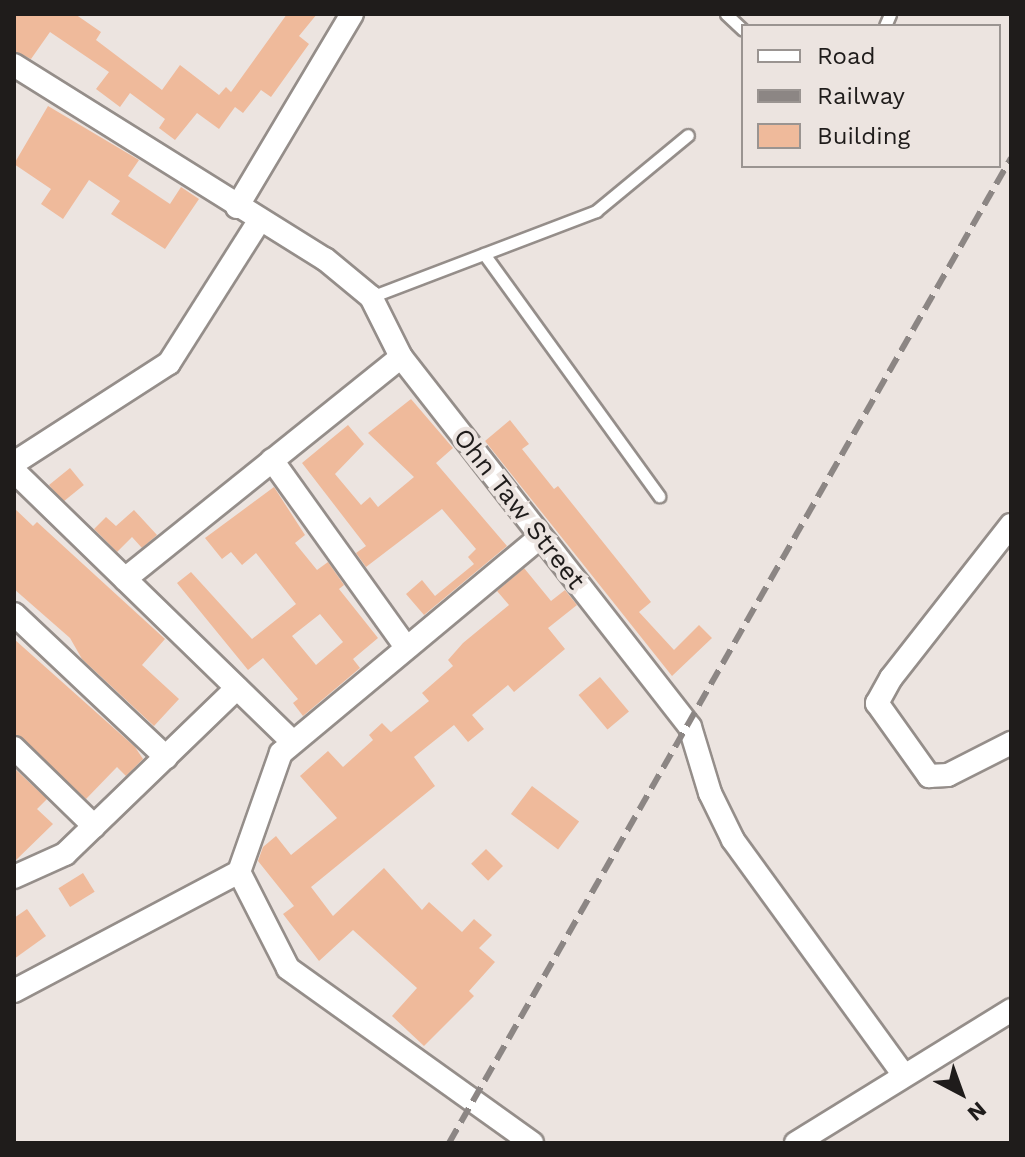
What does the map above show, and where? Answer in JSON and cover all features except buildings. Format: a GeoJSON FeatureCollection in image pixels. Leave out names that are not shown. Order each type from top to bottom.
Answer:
{"type":"FeatureCollection","features":[{"type":"Feature","properties":{"kind":"street"},"geometry":{"type":"LineString","coordinates":[[237,207],[352,14]]}},
{"type":"Feature","properties":{"kind":"street","name":"Ohn Taw Street"},"geometry":{"type":"LineString","coordinates":[[14,65],[259,221],[325,259],[371,297],[401,357],[690,727],[710,793],[733,840],[902,1073]]}},
{"type":"Feature","properties":{"kind":"street"},"geometry":{"type":"LineString","coordinates":[[14,463],[169,363],[259,221]]}},
{"type":"Feature","properties":{"kind":"street"},"geometry":{"type":"LineString","coordinates":[[125,579],[401,357]]}},
{"type":"Feature","properties":{"kind":"street"},"geometry":{"type":"LineString","coordinates":[[272,460],[406,647]]}},
{"type":"Feature","properties":{"kind":"street"},"geometry":{"type":"LineString","coordinates":[[14,471],[292,741]]}},
{"type":"Feature","properties":{"kind":"street"},"geometry":{"type":"LineString","coordinates":[[1011,525],[891,678],[877,703],[929,776],[948,775],[1011,743]]}},
{"type":"Feature","properties":{"kind":"street"},"geometry":{"type":"LineString","coordinates":[[14,991],[239,872],[281,753],[540,537]]}},
{"type":"Feature","properties":{"kind":"street"},"geometry":{"type":"LineString","coordinates":[[14,614],[166,757]]}},
{"type":"Feature","properties":{"kind":"street"},"geometry":{"type":"LineString","coordinates":[[15,874],[65,854],[237,688]]}},
{"type":"Feature","properties":{"kind":"street"},"geometry":{"type":"LineString","coordinates":[[14,748],[94,826]]}},
{"type":"Feature","properties":{"kind":"street"},"geometry":{"type":"LineString","coordinates":[[239,872],[288,968],[532,1143]]}},
{"type":"Feature","properties":{"kind":"street"},"geometry":{"type":"LineString","coordinates":[[796,1143],[902,1073],[1011,1010]]}},
{"type":"Feature","properties":{"kind":"lane"},"geometry":{"type":"LineString","coordinates":[[726,14],[741,28]]}},
{"type":"Feature","properties":{"kind":"lane"},"geometry":{"type":"LineString","coordinates":[[371,297],[596,211],[688,135]]}},
{"type":"Feature","properties":{"kind":"lane"},"geometry":{"type":"LineString","coordinates":[[484,254],[659,496]]}},
{"type":"Feature","properties":{"kind":"railway"},"geometry":{"type":"LineString","coordinates":[[449,1143],[1011,158]]}}]}
